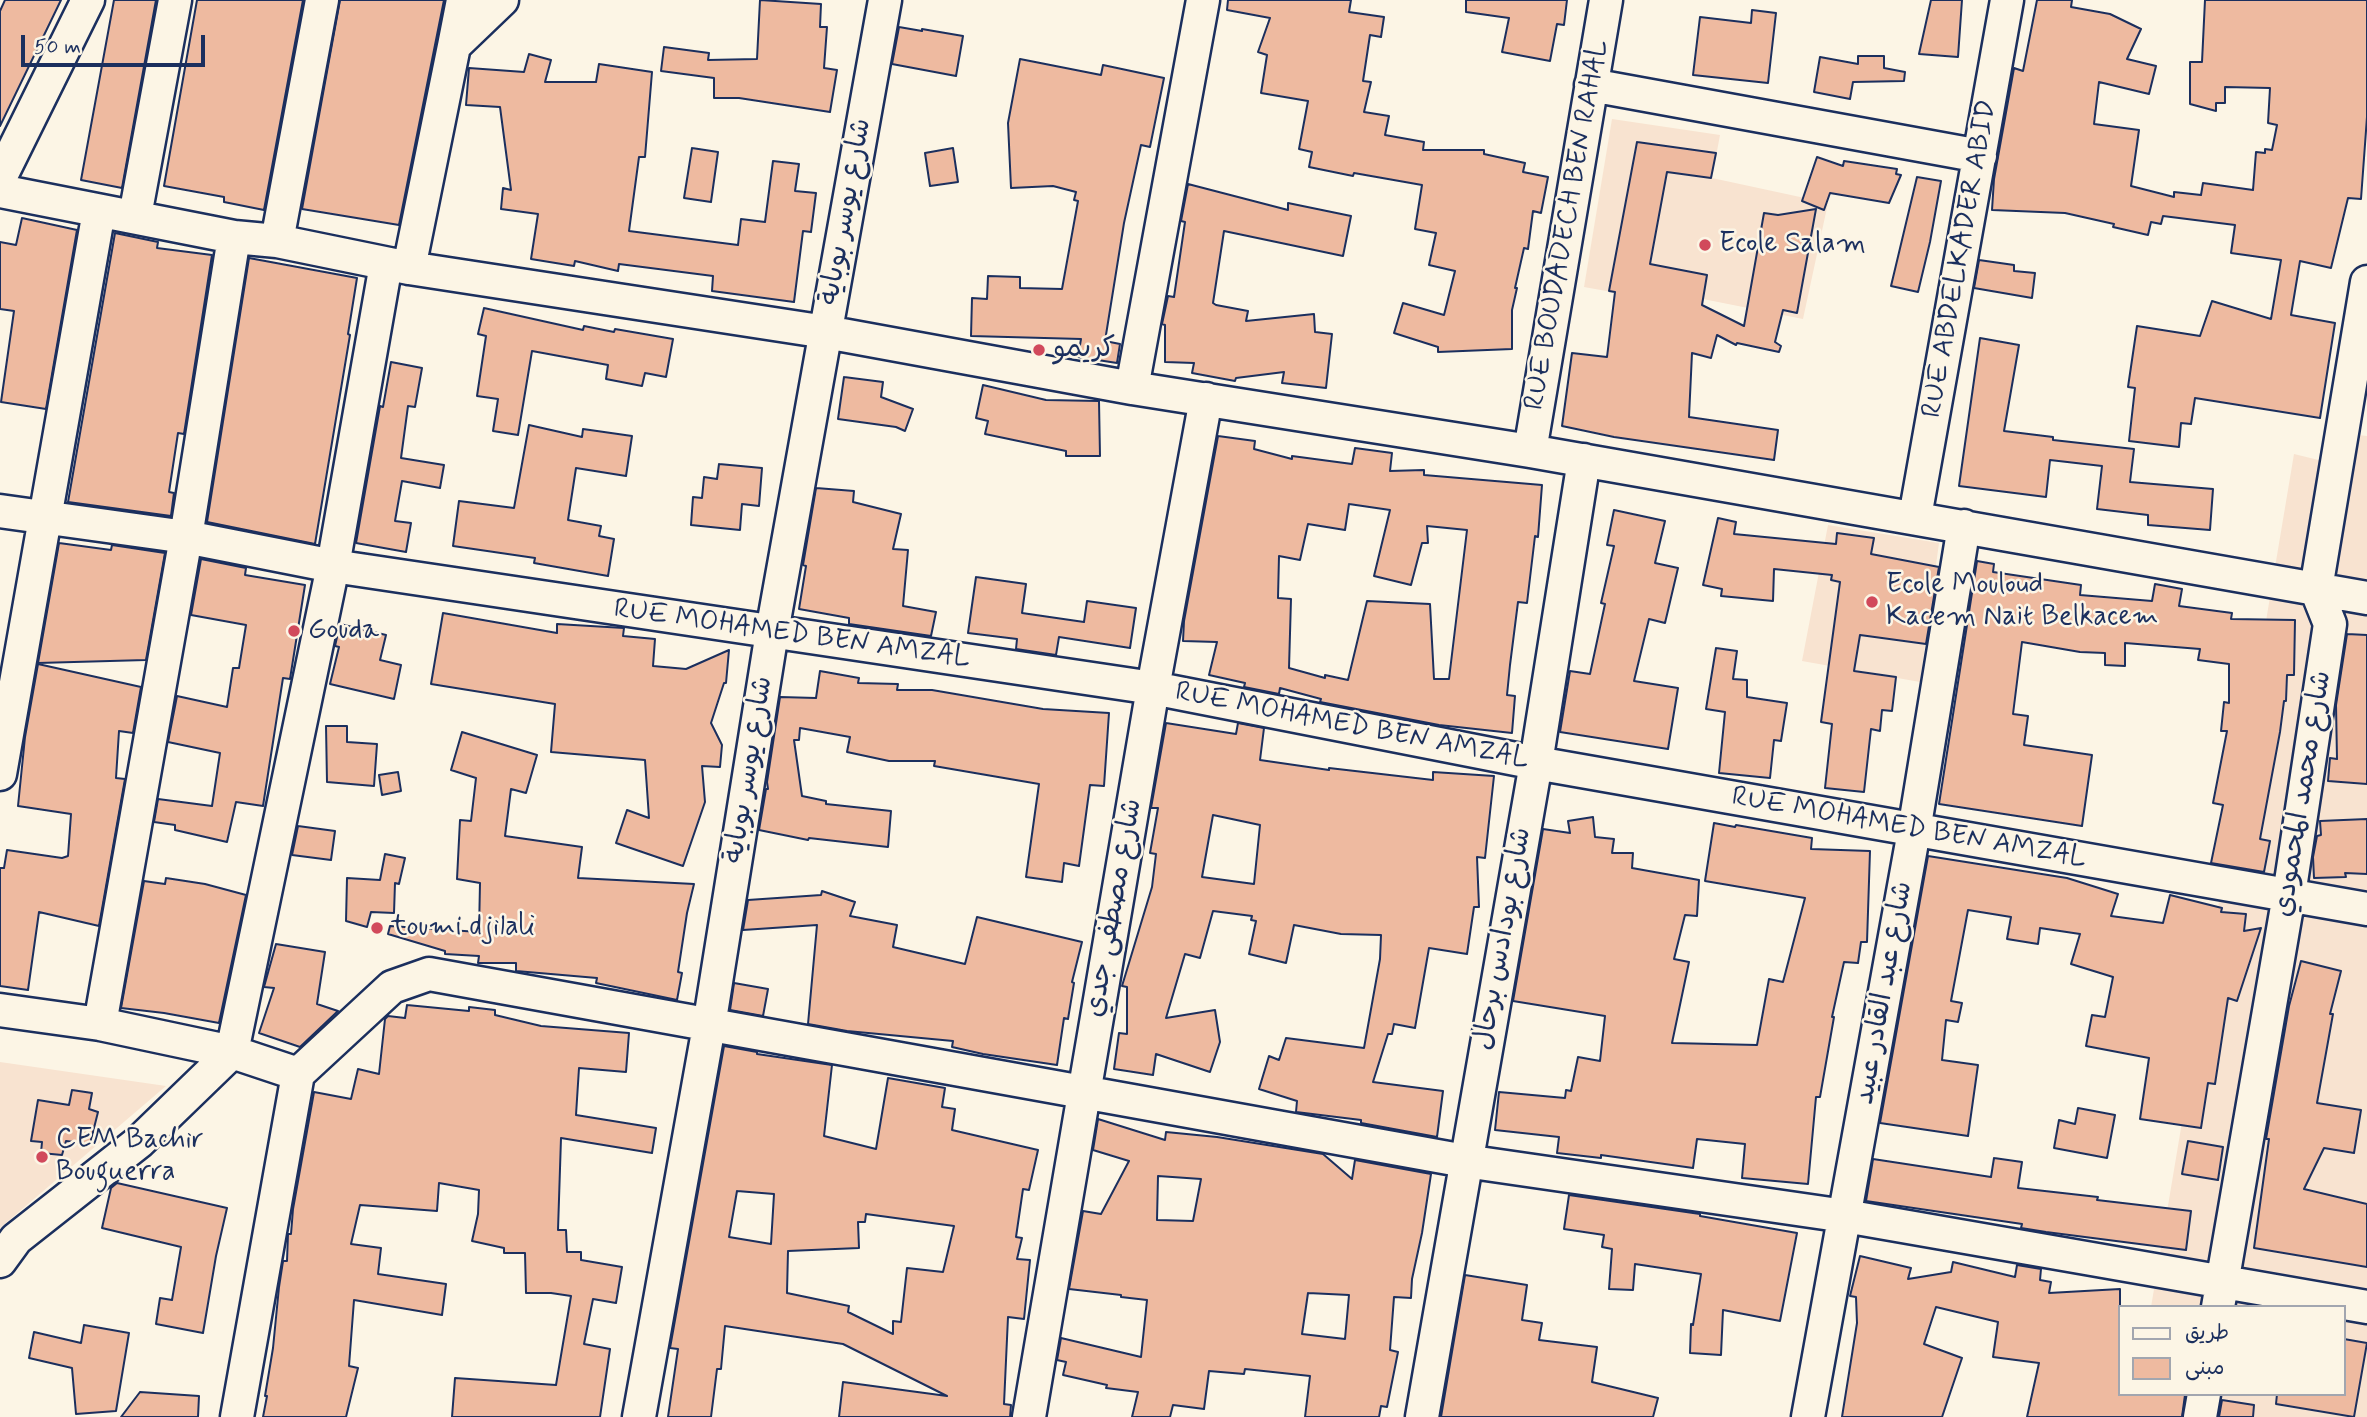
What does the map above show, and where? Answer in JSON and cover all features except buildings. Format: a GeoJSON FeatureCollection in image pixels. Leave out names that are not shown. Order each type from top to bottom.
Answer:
{"type":"FeatureCollection","features":[{"type":"Feature","properties":{"kind":"street"},"geometry":{"type":"LineString","coordinates":[[0,178],[88,0]]}},
{"type":"Feature","properties":{"kind":"street"},"geometry":{"type":"LineString","coordinates":[[135,216],[175,0]]}},
{"type":"Feature","properties":{"kind":"street"},"geometry":{"type":"LineString","coordinates":[[277,241],[322,0]]}},
{"type":"Feature","properties":{"kind":"street"},"geometry":{"type":"LineString","coordinates":[[0,1261],[16,1239],[139,1142],[232,1052],[398,266],[454,46],[463,0]]}},
{"type":"Feature","properties":{"kind":"street"},"geometry":{"type":"LineString","coordinates":[[454,46],[502,0]]}},
{"type":"Feature","properties":{"kind":"street","name":"شارع يوسر بوباية"},"geometry":{"type":"LineString","coordinates":[[639,1417],[709,1026],[772,632],[885,0]]}},
{"type":"Feature","properties":{"kind":"street"},"geometry":{"type":"LineString","coordinates":[[1132,388],[1203,0]]}},
{"type":"Feature","properties":{"kind":"street","name":"RUE BOUDADECH BEN RAHAL"},"geometry":{"type":"LineString","coordinates":[[1530,451],[1606,0]]}},
{"type":"Feature","properties":{"kind":"street","name":"RUE ABDELKADER ABID"},"geometry":{"type":"LineString","coordinates":[[1915,517],[2007,0]]}},
{"type":"Feature","properties":{"kind":"street"},"geometry":{"type":"LineString","coordinates":[[1591,85],[1980,156]]}},
{"type":"Feature","properties":{"kind":"street"},"geometry":{"type":"LineString","coordinates":[[0,191],[234,237],[277,241],[398,266],[826,332],[1132,388],[1584,460],[2367,598]]}},
{"type":"Feature","properties":{"kind":"street"},"geometry":{"type":"LineString","coordinates":[[0,774],[99,211]]}},
{"type":"Feature","properties":{"kind":"street"},"geometry":{"type":"LineString","coordinates":[[100,1024],[186,537],[234,237]]}},
{"type":"Feature","properties":{"kind":"street"},"geometry":{"type":"LineString","coordinates":[[2316,589],[2367,282]]}},
{"type":"Feature","properties":{"kind":"street","name":"شارع مصطفى جدي"},"geometry":{"type":"LineString","coordinates":[[1029,1417],[1153,688],[1206,399]]}},
{"type":"Feature","properties":{"kind":"street","name":"شارع بودادس برحال"},"geometry":{"type":"LineString","coordinates":[[1422,1417],[1536,763],[1584,460]]}},
{"type":"Feature","properties":{"kind":"street","name":"RUE MOHAMED BEN AMZAL"},"geometry":{"type":"LineString","coordinates":[[0,511],[186,537],[333,566],[1153,688],[1536,763],[2367,909]]}},
{"type":"Feature","properties":{"kind":"street","name":"شارع عبد القادر عبيد"},"geometry":{"type":"LineString","coordinates":[[1808,1417],[1914,831],[1964,526]]}},
{"type":"Feature","properties":{"kind":"street","name":"شارع محمد المحمودي"},"geometry":{"type":"LineString","coordinates":[[2220,1294],[2289,895],[2330,624],[2316,589]]}},
{"type":"Feature","properties":{"kind":"street"},"geometry":{"type":"LineString","coordinates":[[237,1417],[298,1074],[393,987],[429,974],[1465,1161],[1845,1216],[2220,1294],[2344,1305]]}},
{"type":"Feature","properties":{"kind":"street"},"geometry":{"type":"LineString","coordinates":[[0,1010],[100,1024],[232,1052],[298,1074]]}},
{"type":"Feature","properties":{"kind":"street"},"geometry":{"type":"LineString","coordinates":[[2346,1305],[2367,1307]]}},
{"type":"Feature","properties":{"kind":"street"},"geometry":{"type":"LineString","coordinates":[[2200,1417],[2204,1396]]}},
{"type":"Feature","properties":{"kind":"shaded area","name":"Ecole Salam"},"geometry":{"type":"Polygon","coordinates":[[[1612,119],[1720,135],[1712,178],[1828,203],[1803,319],[1703,299],[1701,308],[1584,287],[1612,119]]]}},
{"type":"Feature","properties":{"kind":"shaded area"},"geometry":{"type":"Polygon","coordinates":[[[2358,435],[2367,436],[2367,1417],[2132,1417],[2136,1396],[2346,1396],[2346,1305],[2151,1305],[2294,454],[2351,468],[2358,435]]]}},
{"type":"Feature","properties":{"kind":"shaded area","name":"Ecole Mouloud Kacem Nait Belkacem"},"geometry":{"type":"Polygon","coordinates":[[[1828,525],[1939,543],[1920,682],[1802,661],[1828,525]]]}},
{"type":"Feature","properties":{"kind":"shaded area","name":"CEM Bachir Bouguerra"},"geometry":{"type":"Polygon","coordinates":[[[0,1062],[166,1086],[0,1228],[0,1062]]]}},
{"type":"Feature","properties":{"kind":"place","name":"Ecole Salam"},"geometry":{"type":"Point","coordinates":[1705,245]}},
{"type":"Feature","properties":{"kind":"place","name":"كريمو"},"geometry":{"type":"Point","coordinates":[1039,350]}},
{"type":"Feature","properties":{"kind":"place","name":"Ecole Mouloud Kacem Nait Belkacem"},"geometry":{"type":"Point","coordinates":[1872,602]}},
{"type":"Feature","properties":{"kind":"place","name":"Gouda"},"geometry":{"type":"Point","coordinates":[294,631]}},
{"type":"Feature","properties":{"kind":"place","name":"toumi djilali"},"geometry":{"type":"Point","coordinates":[377,928]}},
{"type":"Feature","properties":{"kind":"place","name":"CEM Bachir Bouguerra"},"geometry":{"type":"Point","coordinates":[42,1157]}}]}
